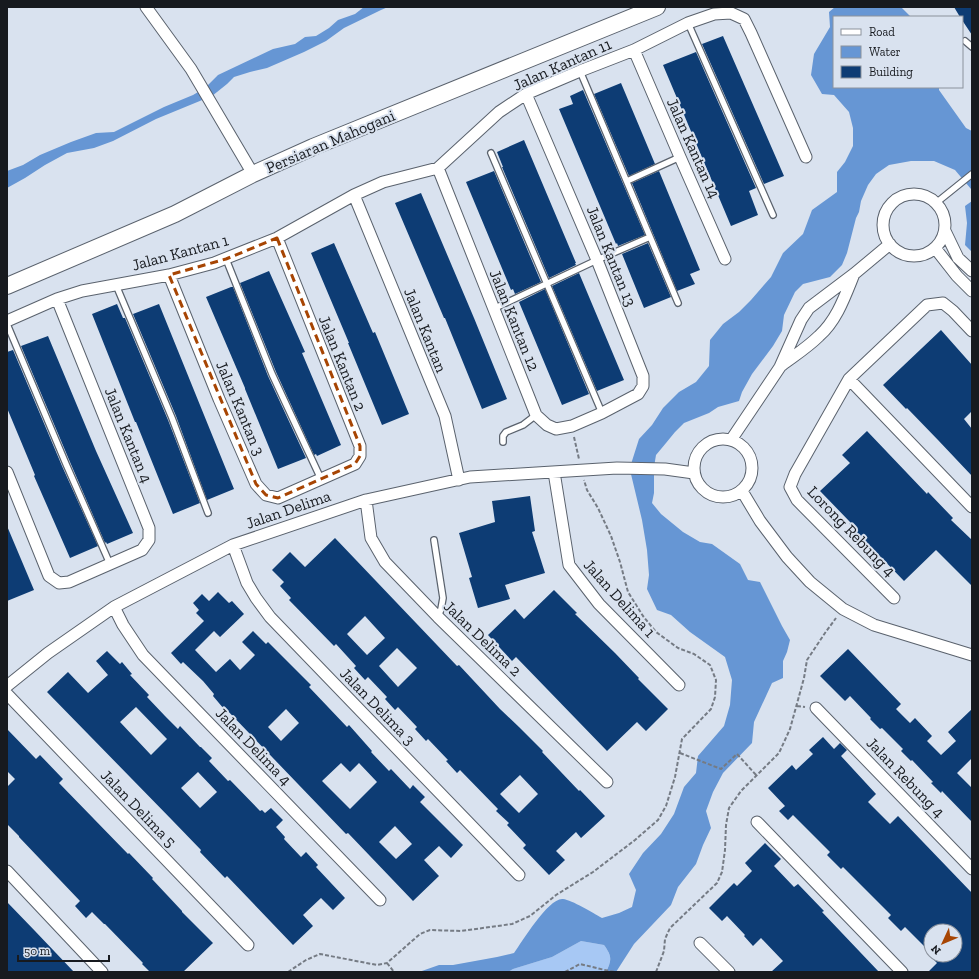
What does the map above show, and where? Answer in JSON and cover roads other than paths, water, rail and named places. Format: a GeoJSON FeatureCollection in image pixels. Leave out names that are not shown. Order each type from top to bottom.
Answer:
{"type":"FeatureCollection","features":[{"type":"Feature","properties":{"kind":"main road","name":"Persiaran Mahogani"},"geometry":{"type":"LineString","coordinates":[[7,286],[175,214],[253,174],[313,147],[657,7]]}},
{"type":"Feature","properties":{"kind":"street"},"geometry":{"type":"LineString","coordinates":[[146,7],[191,69],[253,174]]}},
{"type":"Feature","properties":{"kind":"street","name":"Jalan Kantan 11"},"geometry":{"type":"LineString","coordinates":[[354,195],[383,182],[438,168],[499,112],[526,94],[634,50],[688,23],[714,14],[731,13],[744,19],[806,157]]}},
{"type":"Feature","properties":{"kind":"street","name":"Jalan Kantan 14"},"geometry":{"type":"LineString","coordinates":[[634,50],[725,259]]}},
{"type":"Feature","properties":{"kind":"street","name":"Jalan Kantan 13"},"geometry":{"type":"LineString","coordinates":[[526,94],[597,260],[643,376],[643,386],[638,394],[602,413]]}},
{"type":"Feature","properties":{"kind":"street","name":"Jalan Kantan 12"},"geometry":{"type":"LineString","coordinates":[[438,168],[536,415]]}},
{"type":"Feature","properties":{"kind":"street"},"geometry":{"type":"LineString","coordinates":[[908,194],[918,194],[928,197],[936,203],[942,211],[945,221],[945,231],[935,248],[927,254],[917,256],[907,255],[897,251],[884,235],[883,224],[885,214],[890,205],[898,198],[908,194]]}},
{"type":"Feature","properties":{"kind":"street","name":"Jalan Kantan 1"},"geometry":{"type":"LineString","coordinates":[[7,321],[57,298],[116,284],[169,275],[226,259],[276,238],[354,195]]}},
{"type":"Feature","properties":{"kind":"street","name":"Jalan Kantan"},"geometry":{"type":"LineString","coordinates":[[354,195],[444,416],[459,480]]}},
{"type":"Feature","properties":{"kind":"street"},"geometry":{"type":"LineString","coordinates":[[945,231],[958,258],[972,271]]}},
{"type":"Feature","properties":{"kind":"street","name":"Jalan Kantan 2"},"geometry":{"type":"LineString","coordinates":[[276,238],[360,446],[360,456],[355,464],[321,479]]}},
{"type":"Feature","properties":{"kind":"street"},"geometry":{"type":"LineString","coordinates":[[731,440],[780,367],[801,320],[809,308],[854,274],[890,244]]}},
{"type":"Feature","properties":{"kind":"street"},"geometry":{"type":"LineString","coordinates":[[935,248],[957,276],[972,291]]}},
{"type":"Feature","properties":{"kind":"street"},"geometry":{"type":"LineString","coordinates":[[780,367],[820,336],[842,303],[854,274]]}},
{"type":"Feature","properties":{"kind":"street","name":"Jalan Kantan 3"},"geometry":{"type":"LineString","coordinates":[[169,275],[219,399],[256,484],[266,495],[278,498],[321,479]]}},
{"type":"Feature","properties":{"kind":"street","name":"Jalan Kantan 4"},"geometry":{"type":"LineString","coordinates":[[7,472],[48,576],[59,583],[69,582],[142,550],[149,540],[149,528],[57,298]]}},
{"type":"Feature","properties":{"kind":"street"},"geometry":{"type":"LineString","coordinates":[[972,331],[943,303],[927,305],[849,379],[972,507]]}},
{"type":"Feature","properties":{"kind":"street","name":"Lorong Rebung 4"},"geometry":{"type":"LineString","coordinates":[[849,379],[795,474],[790,487],[797,500],[894,598]]}},
{"type":"Feature","properties":{"kind":"street"},"geometry":{"type":"LineString","coordinates":[[536,415],[547,425],[556,429],[572,426],[602,413]]}},
{"type":"Feature","properties":{"kind":"street"},"geometry":{"type":"LineString","coordinates":[[722,439],[731,440],[740,444],[746,450],[752,467],[752,476],[742,491],[733,496],[723,498],[713,496],[704,490],[694,473],[694,463],[704,446],[712,441],[722,439]]}},
{"type":"Feature","properties":{"kind":"street","name":"Jalan Delima"},"geometry":{"type":"LineString","coordinates":[[7,686],[48,653],[114,607],[233,545],[366,500],[470,477],[617,468],[665,469],[694,473]]}},
{"type":"Feature","properties":{"kind":"street","name":"Jalan Delima 1"},"geometry":{"type":"LineString","coordinates":[[554,472],[569,565],[599,604],[679,685]]}},
{"type":"Feature","properties":{"kind":"street"},"geometry":{"type":"LineString","coordinates":[[742,491],[760,521],[787,557],[810,582],[843,609],[874,625],[972,655]]}},
{"type":"Feature","properties":{"kind":"street","name":"Jalan Delima 2"},"geometry":{"type":"LineString","coordinates":[[366,500],[372,538],[385,562],[438,617],[607,782]]}},
{"type":"Feature","properties":{"kind":"street","name":"Jalan Delima 3"},"geometry":{"type":"LineString","coordinates":[[233,545],[247,583],[270,617],[519,875]]}},
{"type":"Feature","properties":{"kind":"street","name":"Jalan Delima 4"},"geometry":{"type":"LineString","coordinates":[[114,607],[123,625],[143,655],[380,900]]}},
{"type":"Feature","properties":{"kind":"street","name":"Jalan Delima 5"},"geometry":{"type":"LineString","coordinates":[[7,694],[248,945]]}},
{"type":"Feature","properties":{"kind":"street","name":"Jalan Rebung 4"},"geometry":{"type":"LineString","coordinates":[[816,708],[972,869]]}},
{"type":"Feature","properties":{"kind":"street"},"geometry":{"type":"LineString","coordinates":[[757,822],[902,972]]}},
{"type":"Feature","properties":{"kind":"street"},"geometry":{"type":"LineString","coordinates":[[7,871],[102,972]]}},
{"type":"Feature","properties":{"kind":"street"},"geometry":{"type":"LineString","coordinates":[[700,943],[729,972]]}},
{"type":"Feature","properties":{"kind":"lane"},"geometry":{"type":"LineString","coordinates":[[688,23],[773,214]]}},
{"type":"Feature","properties":{"kind":"lane"},"geometry":{"type":"LineString","coordinates":[[965,41],[972,47]]}},
{"type":"Feature","properties":{"kind":"lane"},"geometry":{"type":"LineString","coordinates":[[580,71],[678,303]]}},
{"type":"Feature","properties":{"kind":"lane"},"geometry":{"type":"LineString","coordinates":[[491,153],[602,413]]}},
{"type":"Feature","properties":{"kind":"lane"},"geometry":{"type":"LineString","coordinates":[[627,181],[680,157]]}},
{"type":"Feature","properties":{"kind":"lane"},"geometry":{"type":"LineString","coordinates":[[936,203],[972,174]]}},
{"type":"Feature","properties":{"kind":"lane"},"geometry":{"type":"LineString","coordinates":[[493,309],[650,237]]}},
{"type":"Feature","properties":{"kind":"lane"},"geometry":{"type":"LineString","coordinates":[[226,259],[272,374],[321,479]]}},
{"type":"Feature","properties":{"kind":"lane"},"geometry":{"type":"LineString","coordinates":[[116,284],[172,418],[208,513]]}},
{"type":"Feature","properties":{"kind":"lane"},"geometry":{"type":"LineString","coordinates":[[7,324],[110,564]]}},
{"type":"Feature","properties":{"kind":"lane"},"geometry":{"type":"LineString","coordinates":[[503,442],[503,436],[506,432],[523,425],[536,415]]}},
{"type":"Feature","properties":{"kind":"lane"},"geometry":{"type":"LineString","coordinates":[[434,540],[442,598],[441,609],[438,617]]}},
{"type":"Feature","properties":{"kind":"water"},"geometry":{"type":"Polygon","coordinates":[[[364,7],[388,7],[344,28],[326,41],[304,52],[267,68],[234,77],[212,96],[156,119],[113,141],[94,148],[67,153],[7,188],[7,171],[71,142],[96,133],[114,132],[164,107],[193,95],[205,88],[218,75],[273,49],[295,44],[305,37],[316,36],[338,20],[355,14],[364,7]]]}},
{"type":"Feature","properties":{"kind":"water"},"geometry":{"type":"Polygon","coordinates":[[[835,7],[901,7],[910,16],[833,16],[833,88],[939,88],[966,128],[972,131],[972,196],[971,189],[955,170],[934,161],[911,161],[889,165],[876,174],[868,185],[861,201],[847,253],[842,265],[830,277],[803,284],[795,292],[784,315],[782,331],[773,346],[752,374],[742,392],[739,401],[718,407],[709,413],[684,423],[656,455],[652,503],[661,514],[683,532],[700,542],[712,544],[740,564],[748,580],[760,582],[790,640],[783,661],[783,678],[772,683],[754,722],[752,743],[723,773],[713,792],[706,811],[711,828],[696,864],[678,887],[671,905],[634,944],[616,972],[606,972],[610,955],[604,945],[581,941],[552,957],[513,969],[508,972],[419,972],[439,965],[453,965],[514,953],[543,912],[557,900],[563,899],[572,902],[602,918],[632,907],[636,890],[629,874],[643,853],[661,834],[674,814],[684,787],[696,773],[698,756],[724,726],[730,705],[732,680],[725,657],[690,632],[671,615],[657,610],[647,589],[649,575],[647,550],[642,520],[630,470],[639,439],[652,425],[663,408],[679,392],[696,382],[709,366],[710,340],[723,324],[739,312],[771,277],[783,253],[803,234],[812,210],[837,192],[837,172],[845,162],[853,146],[853,128],[849,112],[834,95],[822,94],[811,75],[814,54],[830,27],[829,12],[835,7]]]}},
{"type":"Feature","properties":{"kind":"water"},"geometry":{"type":"Polygon","coordinates":[[[972,201],[972,252],[965,245],[967,223],[965,206],[972,201]]]}}]}
